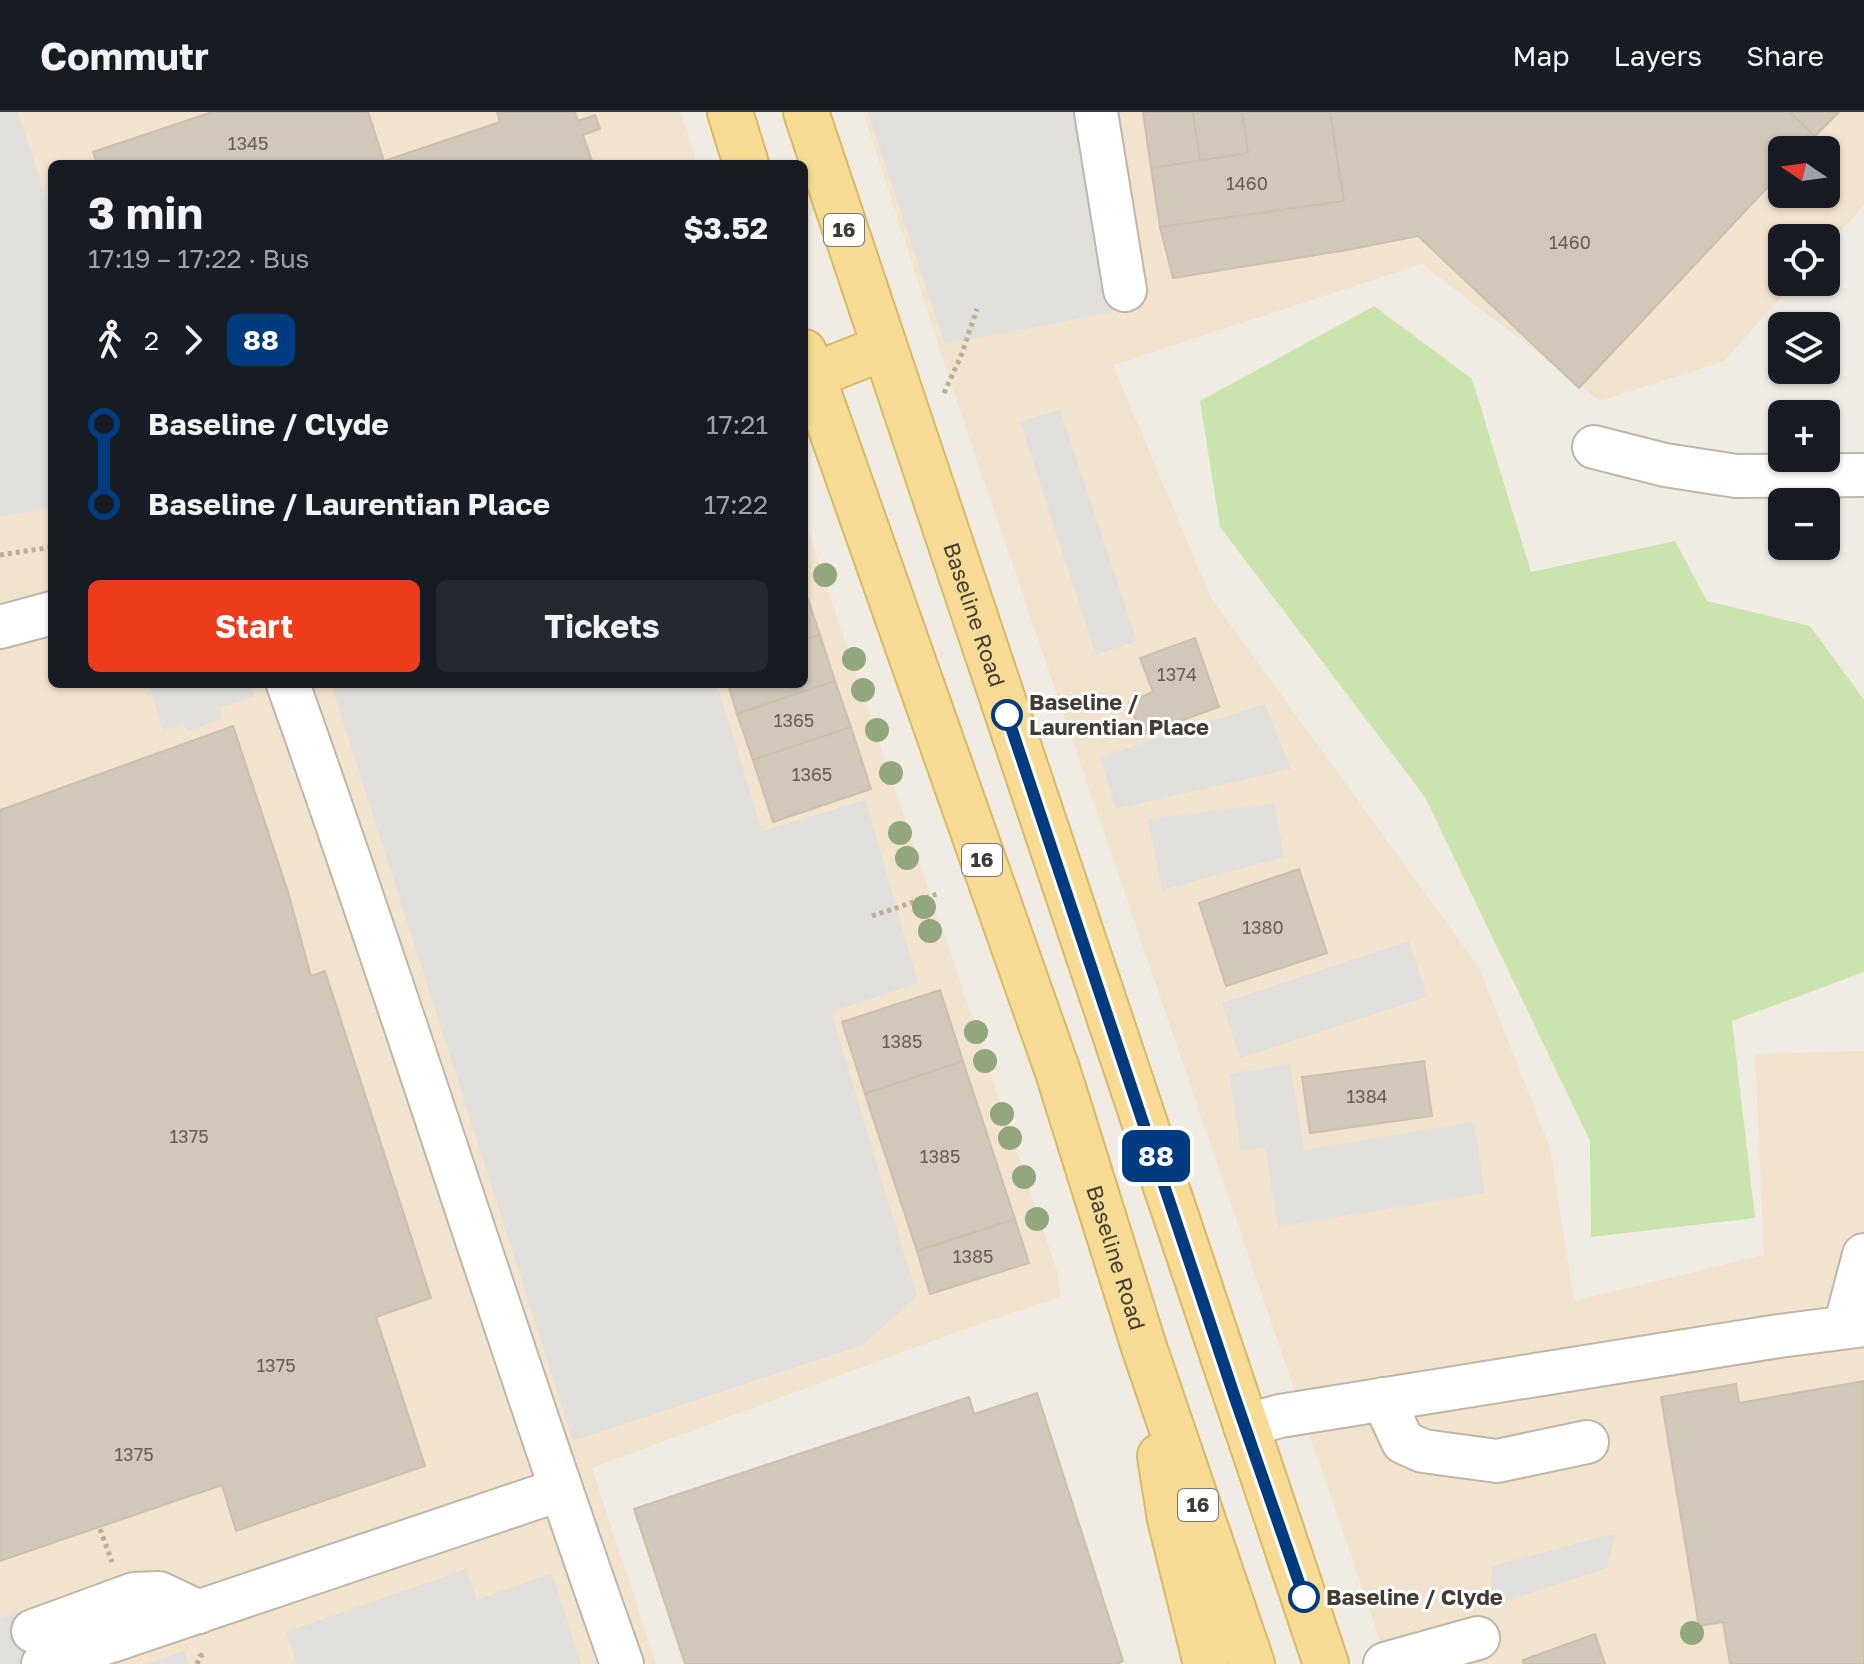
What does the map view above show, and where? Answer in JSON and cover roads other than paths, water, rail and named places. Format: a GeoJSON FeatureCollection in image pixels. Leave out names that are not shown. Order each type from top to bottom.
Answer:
{"type":"FeatureCollection","features":[{"type":"Feature","properties":{"kind":"main road"},"geometry":{"type":"LineString","coordinates":[[730,112],[745,160]]}},
{"type":"Feature","properties":{"kind":"main road","name":"Baseline Road"},"geometry":{"type":"LineString","coordinates":[[806,112],[1326,1664]]}},
{"type":"Feature","properties":{"kind":"main road"},"geometry":{"type":"LineString","coordinates":[[808,369],[883,348]]}},
{"type":"Feature","properties":{"kind":"main road","name":"Baseline Road"},"geometry":{"type":"LineString","coordinates":[[808,372],[1058,1072],[1144,1347],[1252,1664]]}},
{"type":"Feature","properties":{"kind":"main road"},"geometry":{"type":"LineString","coordinates":[[1144,1347],[1170,1519],[1206,1664]]}},
{"type":"Feature","properties":{"kind":"street"},"geometry":{"type":"LineString","coordinates":[[1096,112],[1125,290]]}},
{"type":"Feature","properties":{"kind":"street"},"geometry":{"type":"LineString","coordinates":[[1594,447],[1665,465],[1736,476],[1864,475]]}},
{"type":"Feature","properties":{"kind":"street"},"geometry":{"type":"LineString","coordinates":[[0,627],[48,614]]}},
{"type":"Feature","properties":{"kind":"street"},"geometry":{"type":"LineString","coordinates":[[289,688],[345,845],[559,1490],[622,1664]]}},
{"type":"Feature","properties":{"kind":"street"},"geometry":{"type":"LineString","coordinates":[[1245,1426],[1280,1416],[1383,1399],[1854,1326],[1864,1255]]}},
{"type":"Feature","properties":{"kind":"street"},"geometry":{"type":"LineString","coordinates":[[1383,1399],[1403,1442],[1423,1451],[1497,1461],[1587,1442]]}},
{"type":"Feature","properties":{"kind":"street"},"geometry":{"type":"LineString","coordinates":[[38,1648],[134,1594],[159,1593],[199,1612],[559,1490]]}},
{"type":"Feature","properties":{"kind":"street"},"geometry":{"type":"LineString","coordinates":[[1385,1664],[1478,1638]]}},
{"type":"Feature","properties":{"kind":"place","name":"Baseline / Laurentian Place"},"geometry":{"type":"Point","coordinates":[1007,715]}},
{"type":"Feature","properties":{"kind":"place","name":"Baseline / Clyde"},"geometry":{"type":"Point","coordinates":[1304,1597]}}]}
